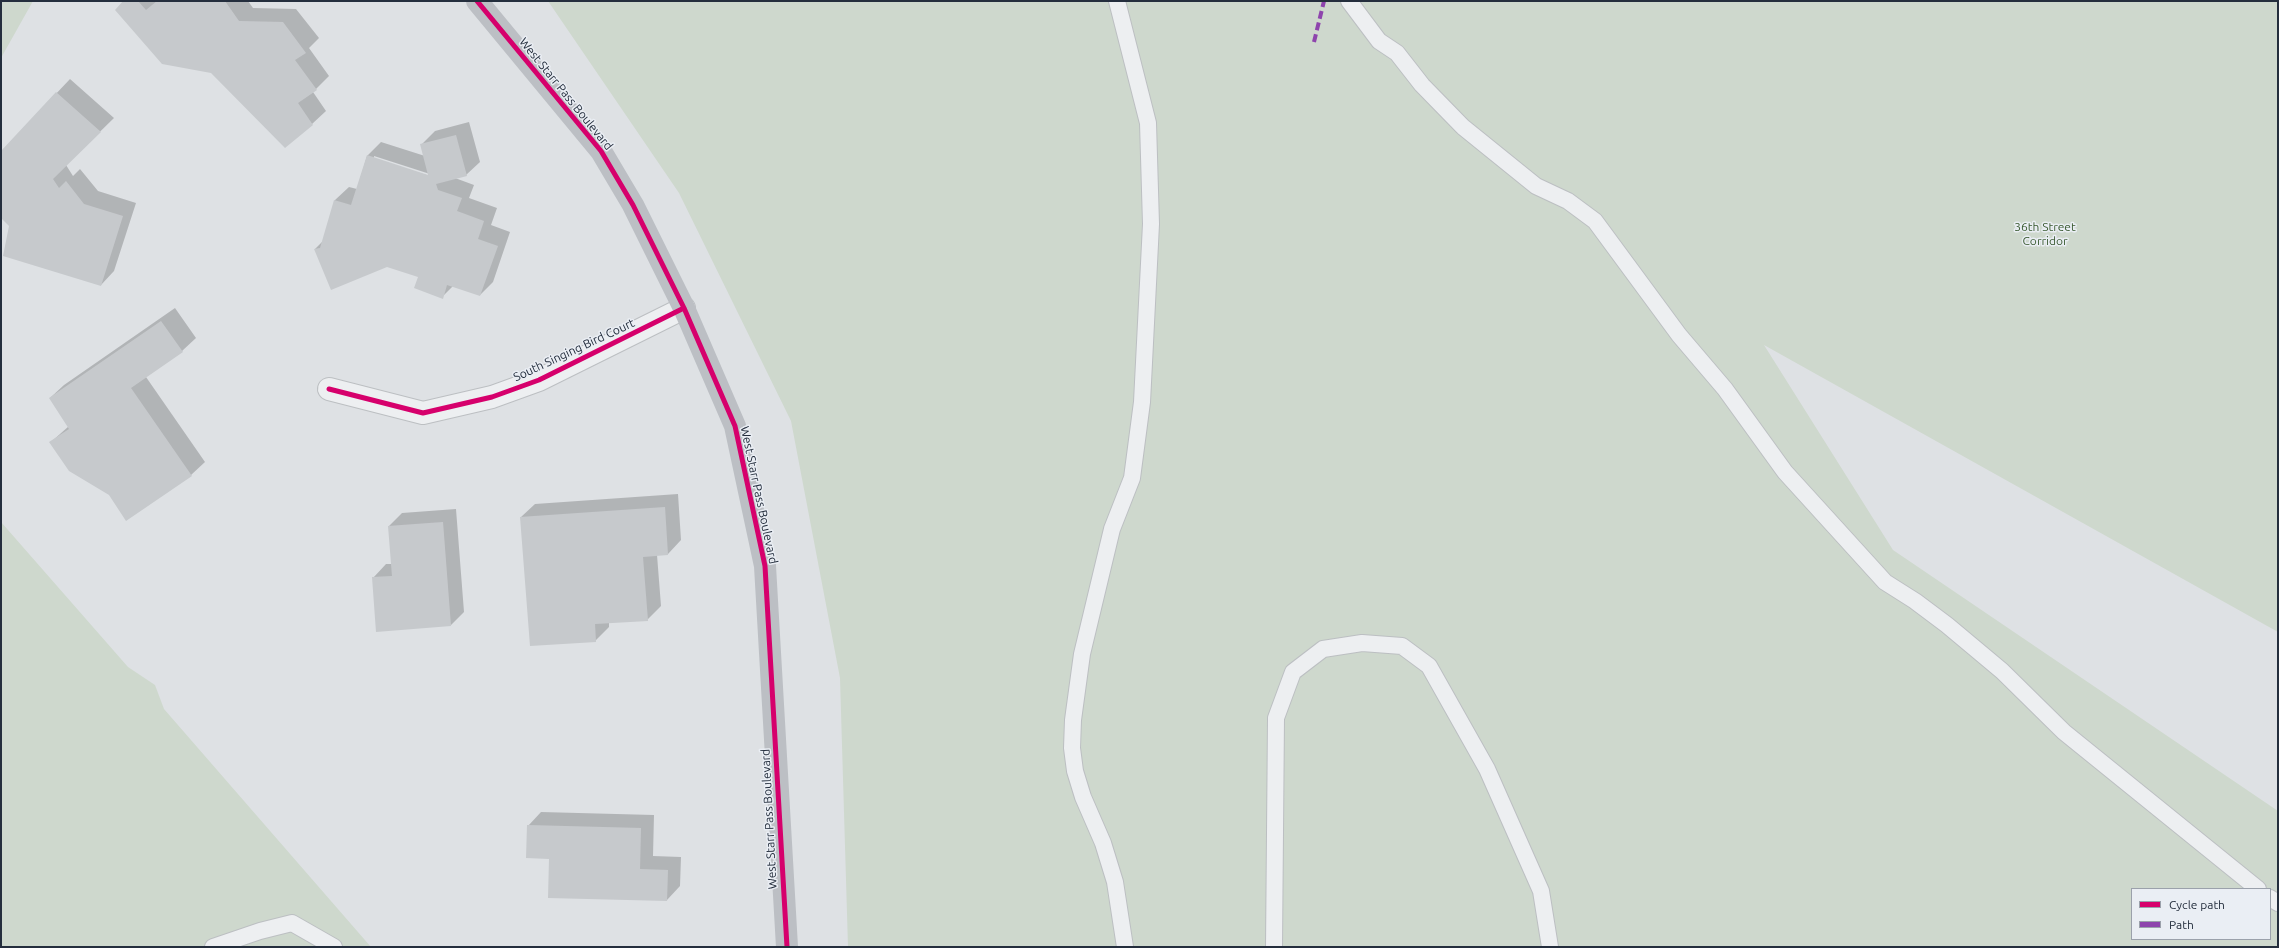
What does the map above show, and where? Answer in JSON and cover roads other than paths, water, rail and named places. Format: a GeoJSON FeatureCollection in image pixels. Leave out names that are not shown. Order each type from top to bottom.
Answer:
{"type":"FeatureCollection","features":[{"type":"Feature","properties":{"kind":"street","name":"West Starr Pass Boulevard"},"geometry":{"type":"LineString","coordinates":[[477,1],[601,150],[633,204],[684,308],[735,426],[764,566],[787,947]]}},
{"type":"Feature","properties":{"kind":"street","name":"South Singing Bird Court"},"geometry":{"type":"LineString","coordinates":[[329,389],[423,413],[492,397],[539,380],[684,308]]}},
{"type":"Feature","properties":{"kind":"lane"},"geometry":{"type":"LineString","coordinates":[[1117,1],[1148,124],[1151,224],[1142,402],[1132,478],[1112,529],[1082,654],[1073,720],[1072,748],[1075,771],[1083,797],[1103,843],[1116,882],[1125,947]]}},
{"type":"Feature","properties":{"kind":"lane"},"geometry":{"type":"LineString","coordinates":[[1349,1],[1379,41],[1396,53],[1422,85],[1463,127],[1536,186],[1568,201],[1595,221],[1679,335],[1725,389],[1786,472],[1885,582],[1915,601],[1953,629],[2002,671],[2064,732],[2257,888]]}},
{"type":"Feature","properties":{"kind":"lane"},"geometry":{"type":"LineString","coordinates":[[1274,947],[1276,718],[1293,672],[1323,649],[1362,643],[1402,646],[1429,666],[1487,769],[1541,891],[1550,947]]}},
{"type":"Feature","properties":{"kind":"lane"},"geometry":{"type":"LineString","coordinates":[[213,947],[260,930],[292,922],[334,947]]}},
{"type":"Feature","properties":{"kind":"park label","name":"36th Street Corridor"},"geometry":{"type":"Point","coordinates":[2045,234]}}]}
